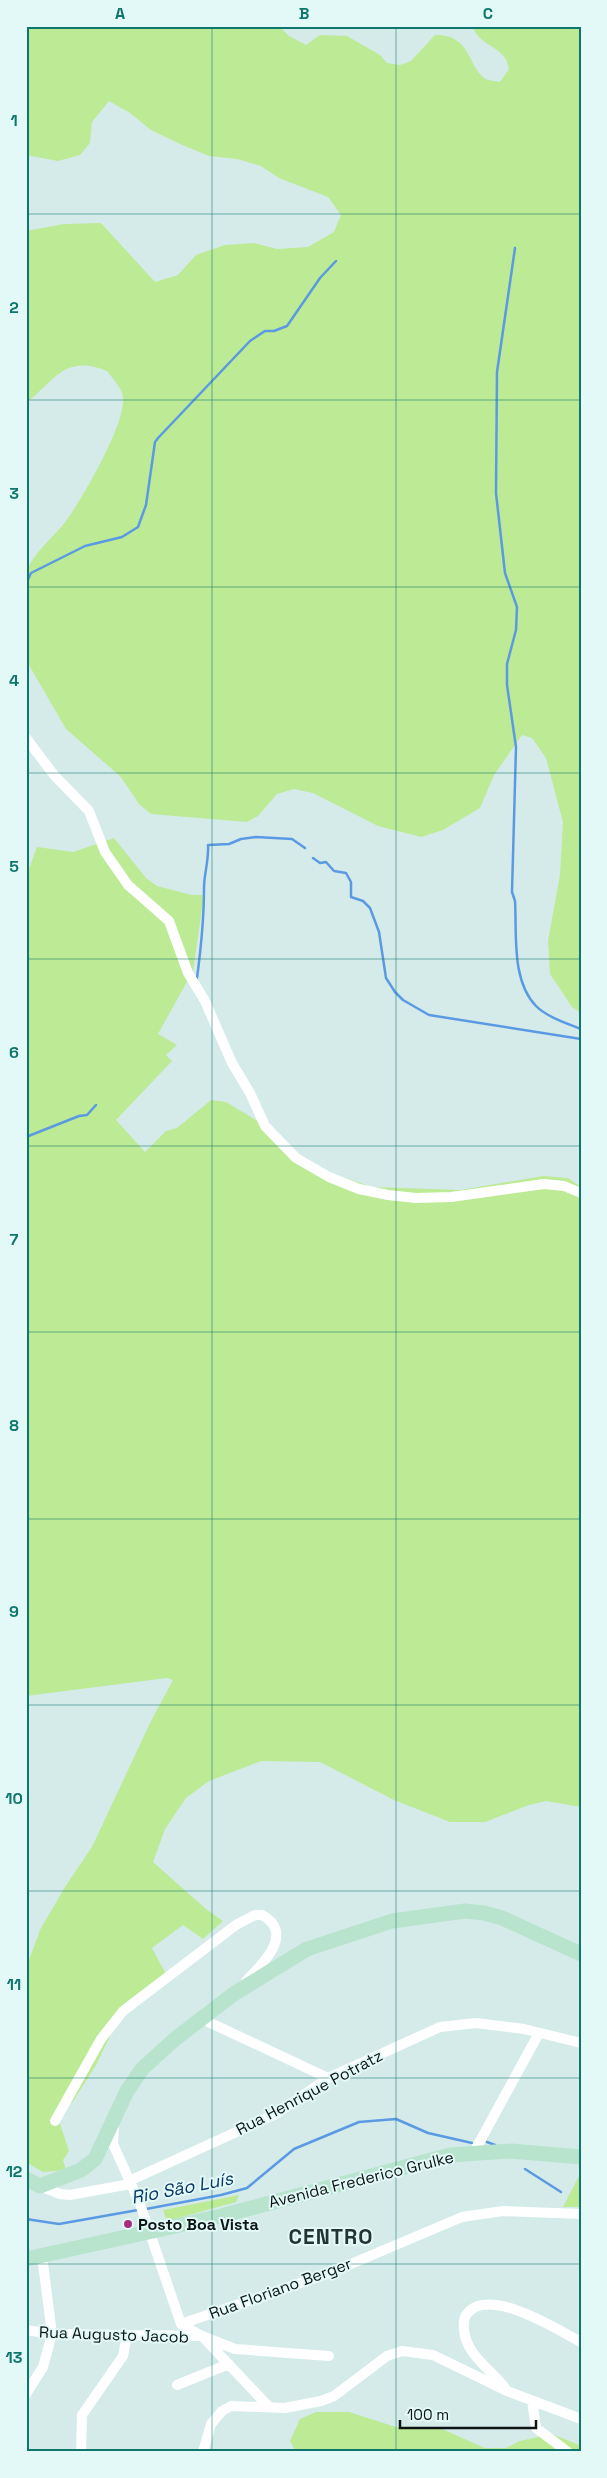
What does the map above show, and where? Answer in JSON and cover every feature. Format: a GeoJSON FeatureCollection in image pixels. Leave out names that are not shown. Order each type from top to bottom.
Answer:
{"type":"FeatureCollection","features":[{"type":"Feature","properties":{"kind":"main road"},"geometry":{"type":"LineString","coordinates":[[33,2183],[81,2170],[95,2159],[127,2091],[142,2068],[236,1993],[300,1953],[324,1942],[392,1921],[465,1911],[484,1912],[502,1918],[581,1954]]}},
{"type":"Feature","properties":{"kind":"main road","name":"Avenida Frederico Grulke"},"geometry":{"type":"LineString","coordinates":[[26,2259],[147,2227],[429,2159],[474,2152],[511,2151],[581,2157]]}},
{"type":"Feature","properties":{"kind":"street"},"geometry":{"type":"LineString","coordinates":[[26,738],[54,775],[89,811],[105,852],[128,885],[169,921],[188,973],[205,1001],[232,1063],[250,1093],[265,1126],[296,1158],[329,1177],[388,1196],[416,1198],[451,1197],[544,1184],[564,1186],[581,1193]]}},
{"type":"Feature","properties":{"kind":"street"},"geometry":{"type":"LineString","coordinates":[[55,2121],[101,2039],[123,2011],[236,1924],[254,1915],[262,1914],[273,1924],[275,1930],[274,1945],[267,1959],[236,1993]]}},
{"type":"Feature","properties":{"kind":"street"},"geometry":{"type":"LineString","coordinates":[[202,2019],[328,2078]]}},
{"type":"Feature","properties":{"kind":"street","name":"Rua Henrique Potratz"},"geometry":{"type":"LineString","coordinates":[[33,2183],[70,2195],[130,2182],[276,2114],[328,2078],[440,2027],[476,2023],[539,2033],[581,2043]]}},
{"type":"Feature","properties":{"kind":"street"},"geometry":{"type":"LineString","coordinates":[[474,2152],[539,2033]]}},
{"type":"Feature","properties":{"kind":"street"},"geometry":{"type":"LineString","coordinates":[[114,2121],[113,2144],[140,2204],[181,2324],[202,2336],[235,2349],[329,2356]]}},
{"type":"Feature","properties":{"kind":"street","name":"Rua Floriano Berger"},"geometry":{"type":"LineString","coordinates":[[181,2324],[332,2272],[449,2221],[468,2215],[502,2211],[581,2214]]}},
{"type":"Feature","properties":{"kind":"street"},"geometry":{"type":"LineString","coordinates":[[26,2394],[43,2367],[52,2334],[42,2256]]}},
{"type":"Feature","properties":{"kind":"street"},"geometry":{"type":"LineString","coordinates":[[507,2391],[470,2348],[463,2325],[466,2315],[474,2308],[501,2304],[536,2318],[581,2342]]}},
{"type":"Feature","properties":{"kind":"street","name":"Rua Augusto Jacob"},"geometry":{"type":"LineString","coordinates":[[26,2330],[52,2334],[202,2336]]}},
{"type":"Feature","properties":{"kind":"street"},"geometry":{"type":"LineString","coordinates":[[81,2452],[82,2415],[123,2356],[127,2335]]}},
{"type":"Feature","properties":{"kind":"street"},"geometry":{"type":"LineString","coordinates":[[202,2336],[268,2406]]}},
{"type":"Feature","properties":{"kind":"street"},"geometry":{"type":"LineString","coordinates":[[202,2452],[207,2435],[216,2417],[231,2406],[305,2406],[322,2401],[334,2396],[387,2356],[402,2351],[433,2355],[507,2391],[581,2419]]}},
{"type":"Feature","properties":{"kind":"street"},"geometry":{"type":"LineString","coordinates":[[177,2385],[229,2364]]}},
{"type":"Feature","properties":{"kind":"street"},"geometry":{"type":"LineString","coordinates":[[532,2401],[536,2428],[568,2452]]}},
{"type":"Feature","properties":{"kind":"street"},"geometry":{"type":"LineString","coordinates":[[207,2435],[209,2452]]}},
{"type":"Feature","properties":{"kind":"green space"},"geometry":{"type":"Polygon","coordinates":[[[26,26],[279,26],[289,36],[306,45],[320,35],[347,36],[380,55],[387,63],[400,65],[411,61],[435,35],[447,36],[463,46],[481,75],[488,80],[500,82],[509,69],[506,60],[501,53],[479,37],[472,26],[581,26],[581,1013],[572,1007],[550,974],[548,941],[560,875],[563,822],[546,758],[532,738],[522,735],[494,775],[480,808],[443,830],[421,837],[378,826],[313,793],[294,789],[277,794],[258,816],[247,822],[151,814],[139,804],[121,777],[66,729],[26,660],[26,572],[39,551],[66,521],[92,479],[118,423],[123,396],[107,371],[80,366],[70,368],[53,378],[26,403],[26,231],[64,224],[101,223],[155,282],[178,275],[196,255],[225,245],[254,243],[277,249],[308,247],[334,232],[341,215],[328,197],[279,178],[261,166],[237,159],[209,156],[180,144],[151,130],[130,113],[109,101],[92,122],[90,143],[80,155],[58,161],[26,155],[26,26]]]}},
{"type":"Feature","properties":{"kind":"green space"},"geometry":{"type":"Polygon","coordinates":[[[114,838],[146,878],[157,886],[192,895],[204,895],[193,971],[158,1034],[177,1045],[166,1055],[172,1061],[116,1120],[145,1152],[166,1131],[177,1128],[211,1100],[226,1102],[256,1120],[294,1154],[328,1172],[372,1187],[460,1190],[543,1176],[568,1178],[581,1187],[581,1807],[546,1801],[529,1805],[485,1822],[450,1822],[394,1800],[320,1762],[261,1761],[209,1781],[186,1798],[165,1829],[153,1862],[206,1909],[223,1921],[203,1939],[183,1925],[152,1948],[167,1976],[118,2020],[96,2065],[72,2103],[58,2105],[57,2115],[69,2151],[63,2160],[66,2170],[43,2172],[26,2162],[26,1969],[40,1930],[65,1887],[92,1847],[150,1723],[173,1680],[167,1678],[26,1696],[26,877],[37,847],[73,852],[114,838]]]}},
{"type":"Feature","properties":{"kind":"green space"},"geometry":{"type":"Polygon","coordinates":[[[581,2172],[581,2207],[563,2207],[581,2172]]]}},
{"type":"Feature","properties":{"kind":"green space"},"geometry":{"type":"Polygon","coordinates":[[[239,2195],[236,2202],[167,2221],[163,2210],[239,2195]]]}},
{"type":"Feature","properties":{"kind":"green space"},"geometry":{"type":"Polygon","coordinates":[[[316,2412],[349,2412],[396,2427],[442,2429],[485,2448],[506,2448],[520,2441],[552,2434],[579,2445],[581,2452],[296,2452],[290,2441],[300,2419],[316,2412]]]}},
{"type":"Feature","properties":{"kind":"waterway"},"geometry":{"type":"LineString","coordinates":[[515,248],[497,372],[496,493],[505,573],[517,607],[516,630],[507,664],[507,685],[516,747],[512,892],[515,901],[517,956],[522,983],[536,1006],[551,1017],[581,1029]]}},
{"type":"Feature","properties":{"kind":"waterway"},"geometry":{"type":"LineString","coordinates":[[26,584],[31,573],[85,546],[122,537],[138,527],[146,505],[155,442],[250,341],[265,331],[274,331],[287,326],[320,278],[336,261]]}},
{"type":"Feature","properties":{"kind":"waterway"},"geometry":{"type":"LineString","coordinates":[[197,978],[208,845],[229,844],[241,839],[256,837],[292,839],[305,848]]}},
{"type":"Feature","properties":{"kind":"waterway"},"geometry":{"type":"LineString","coordinates":[[313,858],[320,863],[326,862],[334,871],[346,873],[351,882],[351,897],[363,901],[370,908],[379,932],[386,978],[403,1000],[429,1015],[581,1039]]}},
{"type":"Feature","properties":{"kind":"waterway"},"geometry":{"type":"LineString","coordinates":[[26,1137],[79,1116],[87,1115],[96,1105]]}},
{"type":"Feature","properties":{"kind":"waterway","name":"Rio São Luís"},"geometry":{"type":"LineString","coordinates":[[146,2209],[221,2195],[247,2188],[294,2149],[359,2122],[396,2119],[428,2133],[472,2143]]}},
{"type":"Feature","properties":{"kind":"waterway","name":"Rio São Luís"},"geometry":{"type":"LineString","coordinates":[[487,2142],[495,2145]]}},
{"type":"Feature","properties":{"kind":"waterway","name":"Rio São Luís"},"geometry":{"type":"LineString","coordinates":[[525,2169],[561,2192]]}},
{"type":"Feature","properties":{"kind":"waterway","name":"Rio São Luís"},"geometry":{"type":"LineString","coordinates":[[26,2219],[59,2224],[138,2210]]}},
{"type":"Feature","properties":{"kind":"place","name":"Posto Boa Vista"},"geometry":{"type":"Point","coordinates":[128,2224]}},
{"type":"Feature","properties":{"kind":"district","name":"CENTRO"},"geometry":{"type":"Point","coordinates":[331,2237]}}]}
